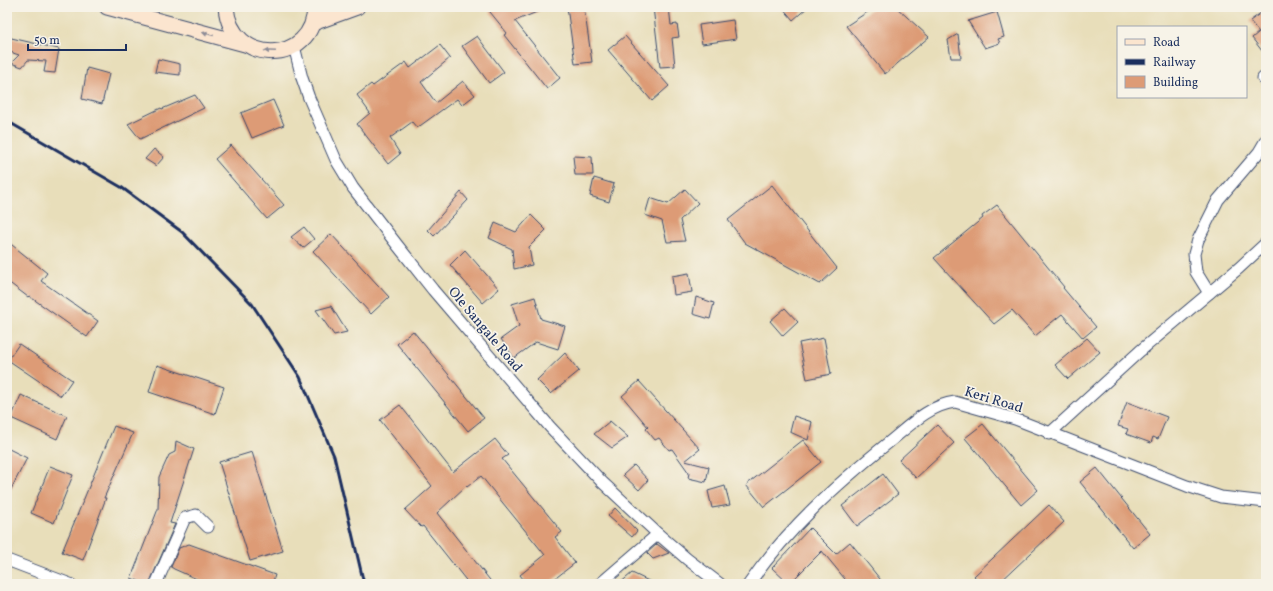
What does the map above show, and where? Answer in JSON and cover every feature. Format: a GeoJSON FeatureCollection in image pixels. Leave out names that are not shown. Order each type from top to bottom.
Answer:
{"type":"FeatureCollection","features":[{"type":"Feature","properties":{"kind":"main road"},"geometry":{"type":"LineString","coordinates":[[107,7],[245,44],[257,50],[270,52],[282,51],[294,46],[305,36],[313,23],[315,7]]}},
{"type":"Feature","properties":{"kind":"main road"},"geometry":{"type":"LineString","coordinates":[[226,7],[228,22],[235,34],[245,44]]}},
{"type":"Feature","properties":{"kind":"main road"},"geometry":{"type":"LineString","coordinates":[[313,23],[357,7]]}},
{"type":"Feature","properties":{"kind":"street","name":"Ole Sangale Road"},"geometry":{"type":"LineString","coordinates":[[294,46],[309,98],[336,160],[353,188],[433,290],[550,427],[602,482],[658,534],[687,559],[720,584]]}},
{"type":"Feature","properties":{"kind":"street"},"geometry":{"type":"LineString","coordinates":[[1209,293],[1196,272],[1194,254],[1198,240],[1218,200],[1259,152],[1266,140]]}},
{"type":"Feature","properties":{"kind":"street"},"geometry":{"type":"LineString","coordinates":[[1049,434],[1140,351],[1266,243]]}},
{"type":"Feature","properties":{"kind":"street","name":"Keri Road"},"geometry":{"type":"LineString","coordinates":[[749,584],[799,522],[852,471],[913,422],[938,406],[946,403],[955,402],[1015,419],[1049,434],[1077,443],[1187,486],[1221,497],[1266,502]]}},
{"type":"Feature","properties":{"kind":"street"},"geometry":{"type":"LineString","coordinates":[[156,584],[185,518],[196,515],[208,527]]}},
{"type":"Feature","properties":{"kind":"street"},"geometry":{"type":"LineString","coordinates":[[600,584],[658,534]]}},
{"type":"Feature","properties":{"kind":"street"},"geometry":{"type":"LineString","coordinates":[[7,560],[70,584]]}},
{"type":"Feature","properties":{"kind":"building"},"geometry":{"type":"Polygon","coordinates":[[[486,7],[549,7],[515,21],[560,78],[547,89],[504,35],[507,33],[486,7]]]}},
{"type":"Feature","properties":{"kind":"building"},"geometry":{"type":"Polygon","coordinates":[[[567,7],[584,7],[592,62],[575,64],[567,7]]]}},
{"type":"Feature","properties":{"kind":"building"},"geometry":{"type":"Polygon","coordinates":[[[653,7],[669,7],[671,25],[677,24],[679,37],[672,38],[675,66],[660,67],[653,7]]]}},
{"type":"Feature","properties":{"kind":"building"},"geometry":{"type":"Polygon","coordinates":[[[782,7],[808,7],[793,20],[782,7]]]}},
{"type":"Feature","properties":{"kind":"building"},"geometry":{"type":"Polygon","coordinates":[[[875,7],[896,7],[929,37],[885,74],[846,26],[875,7]]]}},
{"type":"Feature","properties":{"kind":"building"},"geometry":{"type":"Polygon","coordinates":[[[1266,9],[1266,56],[1252,38],[1259,32],[1250,21],[1266,9]]]}},
{"type":"Feature","properties":{"kind":"building"},"geometry":{"type":"Polygon","coordinates":[[[997,12],[1004,37],[998,39],[1000,43],[985,48],[968,21],[997,12]]]}},
{"type":"Feature","properties":{"kind":"building"},"geometry":{"type":"Polygon","coordinates":[[[733,20],[736,39],[702,44],[699,25],[733,20]]]}},
{"type":"Feature","properties":{"kind":"building"},"geometry":{"type":"Polygon","coordinates":[[[958,34],[961,58],[951,58],[948,40],[958,34]]]}},
{"type":"Feature","properties":{"kind":"building"},"geometry":{"type":"Polygon","coordinates":[[[477,36],[504,72],[489,83],[462,46],[477,36]]]}},
{"type":"Feature","properties":{"kind":"building"},"geometry":{"type":"Polygon","coordinates":[[[625,36],[669,86],[652,101],[608,50],[625,36]]]}},
{"type":"Feature","properties":{"kind":"building"},"geometry":{"type":"Polygon","coordinates":[[[7,37],[59,49],[55,73],[44,72],[46,61],[28,60],[22,67],[11,63],[19,55],[7,51],[7,37]]]}},
{"type":"Feature","properties":{"kind":"building"},"geometry":{"type":"Polygon","coordinates":[[[440,45],[450,58],[421,82],[436,103],[463,81],[475,95],[462,105],[457,99],[417,128],[412,122],[390,138],[400,154],[388,164],[357,124],[370,113],[357,95],[371,84],[373,86],[406,62],[410,68],[440,45]]]}},
{"type":"Feature","properties":{"kind":"building"},"geometry":{"type":"Polygon","coordinates":[[[158,59],[180,64],[180,75],[155,72],[158,59]]]}},
{"type":"Feature","properties":{"kind":"building"},"geometry":{"type":"Polygon","coordinates":[[[87,68],[109,74],[102,104],[82,99],[87,68]]]}},
{"type":"Feature","properties":{"kind":"building"},"geometry":{"type":"Polygon","coordinates":[[[195,95],[204,108],[140,139],[128,124],[161,108],[162,109],[195,95]]]}},
{"type":"Feature","properties":{"kind":"building"},"geometry":{"type":"Polygon","coordinates":[[[273,100],[284,125],[252,138],[241,113],[273,100]]]}},
{"type":"Feature","properties":{"kind":"building"},"geometry":{"type":"Polygon","coordinates":[[[231,145],[284,205],[267,219],[215,159],[231,145]]]}},
{"type":"Feature","properties":{"kind":"building"},"geometry":{"type":"Polygon","coordinates":[[[154,149],[164,157],[156,166],[145,159],[154,149]]]}},
{"type":"Feature","properties":{"kind":"building"},"geometry":{"type":"Polygon","coordinates":[[[573,156],[592,157],[593,175],[575,175],[573,156]]]}},
{"type":"Feature","properties":{"kind":"building"},"geometry":{"type":"Polygon","coordinates":[[[594,178],[614,184],[609,202],[590,196],[594,178]]]}},
{"type":"Feature","properties":{"kind":"building"},"geometry":{"type":"Polygon","coordinates":[[[772,185],[837,268],[820,284],[745,243],[728,220],[772,185]]]}},
{"type":"Feature","properties":{"kind":"building"},"geometry":{"type":"Polygon","coordinates":[[[685,189],[698,203],[680,220],[685,241],[667,242],[662,221],[645,215],[650,198],[668,204],[685,189]]]}},
{"type":"Feature","properties":{"kind":"building"},"geometry":{"type":"Polygon","coordinates":[[[461,192],[468,200],[434,236],[428,230],[461,192]]]}},
{"type":"Feature","properties":{"kind":"building"},"geometry":{"type":"Polygon","coordinates":[[[997,205],[1096,327],[1083,338],[1062,314],[1035,336],[1012,310],[994,324],[934,258],[983,218],[982,216],[997,205]]]}},
{"type":"Feature","properties":{"kind":"building"},"geometry":{"type":"Polygon","coordinates":[[[531,215],[546,230],[529,247],[532,265],[514,269],[512,249],[489,238],[495,223],[516,232],[531,215]]]}},
{"type":"Feature","properties":{"kind":"building"},"geometry":{"type":"Polygon","coordinates":[[[304,227],[314,239],[303,248],[291,237],[304,227]]]}},
{"type":"Feature","properties":{"kind":"building"},"geometry":{"type":"Polygon","coordinates":[[[331,234],[389,297],[371,314],[313,251],[331,234]]]}},
{"type":"Feature","properties":{"kind":"building"},"geometry":{"type":"Polygon","coordinates":[[[7,241],[47,273],[41,281],[98,321],[87,337],[7,281],[7,241]]]}},
{"type":"Feature","properties":{"kind":"building"},"geometry":{"type":"Polygon","coordinates":[[[465,250],[499,289],[483,303],[450,265],[465,250]]]}},
{"type":"Feature","properties":{"kind":"building"},"geometry":{"type":"Polygon","coordinates":[[[689,273],[692,292],[674,295],[672,276],[689,273]]]}},
{"type":"Feature","properties":{"kind":"building"},"geometry":{"type":"Polygon","coordinates":[[[535,297],[541,319],[565,326],[558,349],[536,342],[514,358],[501,339],[519,326],[512,304],[535,297]]]}},
{"type":"Feature","properties":{"kind":"building"},"geometry":{"type":"Polygon","coordinates":[[[696,297],[714,303],[710,319],[693,314],[696,297]]]}},
{"type":"Feature","properties":{"kind":"building"},"geometry":{"type":"Polygon","coordinates":[[[331,306],[347,332],[334,335],[316,310],[331,306]]]}},
{"type":"Feature","properties":{"kind":"building"},"geometry":{"type":"Polygon","coordinates":[[[785,308],[798,322],[783,336],[770,321],[785,308]]]}},
{"type":"Feature","properties":{"kind":"building"},"geometry":{"type":"Polygon","coordinates":[[[413,331],[484,418],[468,431],[397,344],[413,331]]]}},
{"type":"Feature","properties":{"kind":"building"},"geometry":{"type":"Polygon","coordinates":[[[824,338],[831,374],[807,379],[799,343],[824,338]]]}},
{"type":"Feature","properties":{"kind":"building"},"geometry":{"type":"Polygon","coordinates":[[[1087,338],[1100,352],[1068,379],[1055,365],[1087,338]]]}},
{"type":"Feature","properties":{"kind":"building"},"geometry":{"type":"Polygon","coordinates":[[[19,344],[72,380],[61,396],[8,360],[19,344]]]}},
{"type":"Feature","properties":{"kind":"building"},"geometry":{"type":"Polygon","coordinates":[[[565,353],[579,371],[551,394],[537,380],[565,353]]]}},
{"type":"Feature","properties":{"kind":"building"},"geometry":{"type":"Polygon","coordinates":[[[157,365],[224,387],[215,414],[149,392],[157,365]]]}},
{"type":"Feature","properties":{"kind":"building"},"geometry":{"type":"Polygon","coordinates":[[[639,381],[700,449],[685,461],[709,467],[706,482],[688,478],[689,473],[672,449],[669,450],[659,438],[655,440],[646,429],[648,427],[622,396],[639,381]]]}},
{"type":"Feature","properties":{"kind":"building"},"geometry":{"type":"Polygon","coordinates":[[[21,395],[67,416],[57,439],[11,418],[21,395]]]}},
{"type":"Feature","properties":{"kind":"building"},"geometry":{"type":"Polygon","coordinates":[[[1127,402],[1167,417],[1158,439],[1153,437],[1151,443],[1126,434],[1128,429],[1118,426],[1127,402]]]}},
{"type":"Feature","properties":{"kind":"building"},"geometry":{"type":"Polygon","coordinates":[[[400,405],[453,472],[495,439],[508,455],[502,459],[562,532],[555,537],[575,563],[548,584],[527,584],[520,575],[545,555],[481,476],[467,487],[466,486],[437,513],[493,584],[469,584],[423,526],[421,527],[405,510],[432,486],[380,420],[400,405]]]}},
{"type":"Feature","properties":{"kind":"building"},"geometry":{"type":"Polygon","coordinates":[[[794,416],[812,422],[808,440],[790,432],[794,416]]]}},
{"type":"Feature","properties":{"kind":"building"},"geometry":{"type":"Polygon","coordinates":[[[610,421],[628,437],[612,448],[594,434],[610,421]]]}},
{"type":"Feature","properties":{"kind":"building"},"geometry":{"type":"Polygon","coordinates":[[[983,424],[1038,490],[1021,505],[965,438],[983,424]]]}},
{"type":"Feature","properties":{"kind":"building"},"geometry":{"type":"Polygon","coordinates":[[[937,425],[954,443],[916,478],[899,460],[937,425]]]}},
{"type":"Feature","properties":{"kind":"building"},"geometry":{"type":"Polygon","coordinates":[[[114,426],[133,433],[104,498],[106,498],[83,560],[62,552],[114,426]]]}},
{"type":"Feature","properties":{"kind":"building"},"geometry":{"type":"Polygon","coordinates":[[[803,440],[821,462],[764,507],[746,485],[803,440]]]}},
{"type":"Feature","properties":{"kind":"building"},"geometry":{"type":"Polygon","coordinates":[[[176,441],[194,449],[170,523],[175,524],[149,584],[146,584],[131,578],[158,509],[159,477],[169,455],[175,452],[176,441]]]}},
{"type":"Feature","properties":{"kind":"building"},"geometry":{"type":"Polygon","coordinates":[[[7,448],[27,458],[7,497],[7,448]]]}},
{"type":"Feature","properties":{"kind":"building"},"geometry":{"type":"Polygon","coordinates":[[[252,452],[283,551],[250,561],[219,462],[252,452]]]}},
{"type":"Feature","properties":{"kind":"building"},"geometry":{"type":"Polygon","coordinates":[[[634,465],[648,480],[639,490],[623,475],[634,465]]]}},
{"type":"Feature","properties":{"kind":"building"},"geometry":{"type":"Polygon","coordinates":[[[50,466],[73,475],[54,523],[31,513],[50,466]]]}},
{"type":"Feature","properties":{"kind":"building"},"geometry":{"type":"Polygon","coordinates":[[[1097,468],[1150,534],[1133,548],[1080,482],[1097,468]]]}},
{"type":"Feature","properties":{"kind":"building"},"geometry":{"type":"Polygon","coordinates":[[[883,474],[898,494],[857,526],[842,506],[883,474]]]}},
{"type":"Feature","properties":{"kind":"building"},"geometry":{"type":"Polygon","coordinates":[[[725,486],[730,505],[712,508],[708,491],[725,486]]]}},
{"type":"Feature","properties":{"kind":"building"},"geometry":{"type":"Polygon","coordinates":[[[1049,505],[1064,522],[998,584],[982,584],[974,576],[1049,505]]]}},
{"type":"Feature","properties":{"kind":"building"},"geometry":{"type":"Polygon","coordinates":[[[615,508],[637,531],[632,537],[608,516],[615,508]]]}},
{"type":"Feature","properties":{"kind":"building"},"geometry":{"type":"Polygon","coordinates":[[[810,528],[836,554],[850,542],[884,584],[849,584],[822,551],[789,584],[772,568],[810,528]]]}},
{"type":"Feature","properties":{"kind":"building"},"geometry":{"type":"Polygon","coordinates":[[[189,544],[275,575],[272,584],[208,584],[171,567],[179,548],[189,544]]]}},
{"type":"Feature","properties":{"kind":"building"},"geometry":{"type":"Polygon","coordinates":[[[657,544],[669,553],[653,559],[647,553],[657,544]]]}},
{"type":"Feature","properties":{"kind":"building"},"geometry":{"type":"Polygon","coordinates":[[[632,573],[655,584],[619,584],[632,573]]]}},
{"type":"Feature","properties":{"kind":"railway"},"geometry":{"type":"LineString","coordinates":[[7,121],[121,187],[182,232],[252,304],[300,377],[334,456],[364,584]]}}]}
